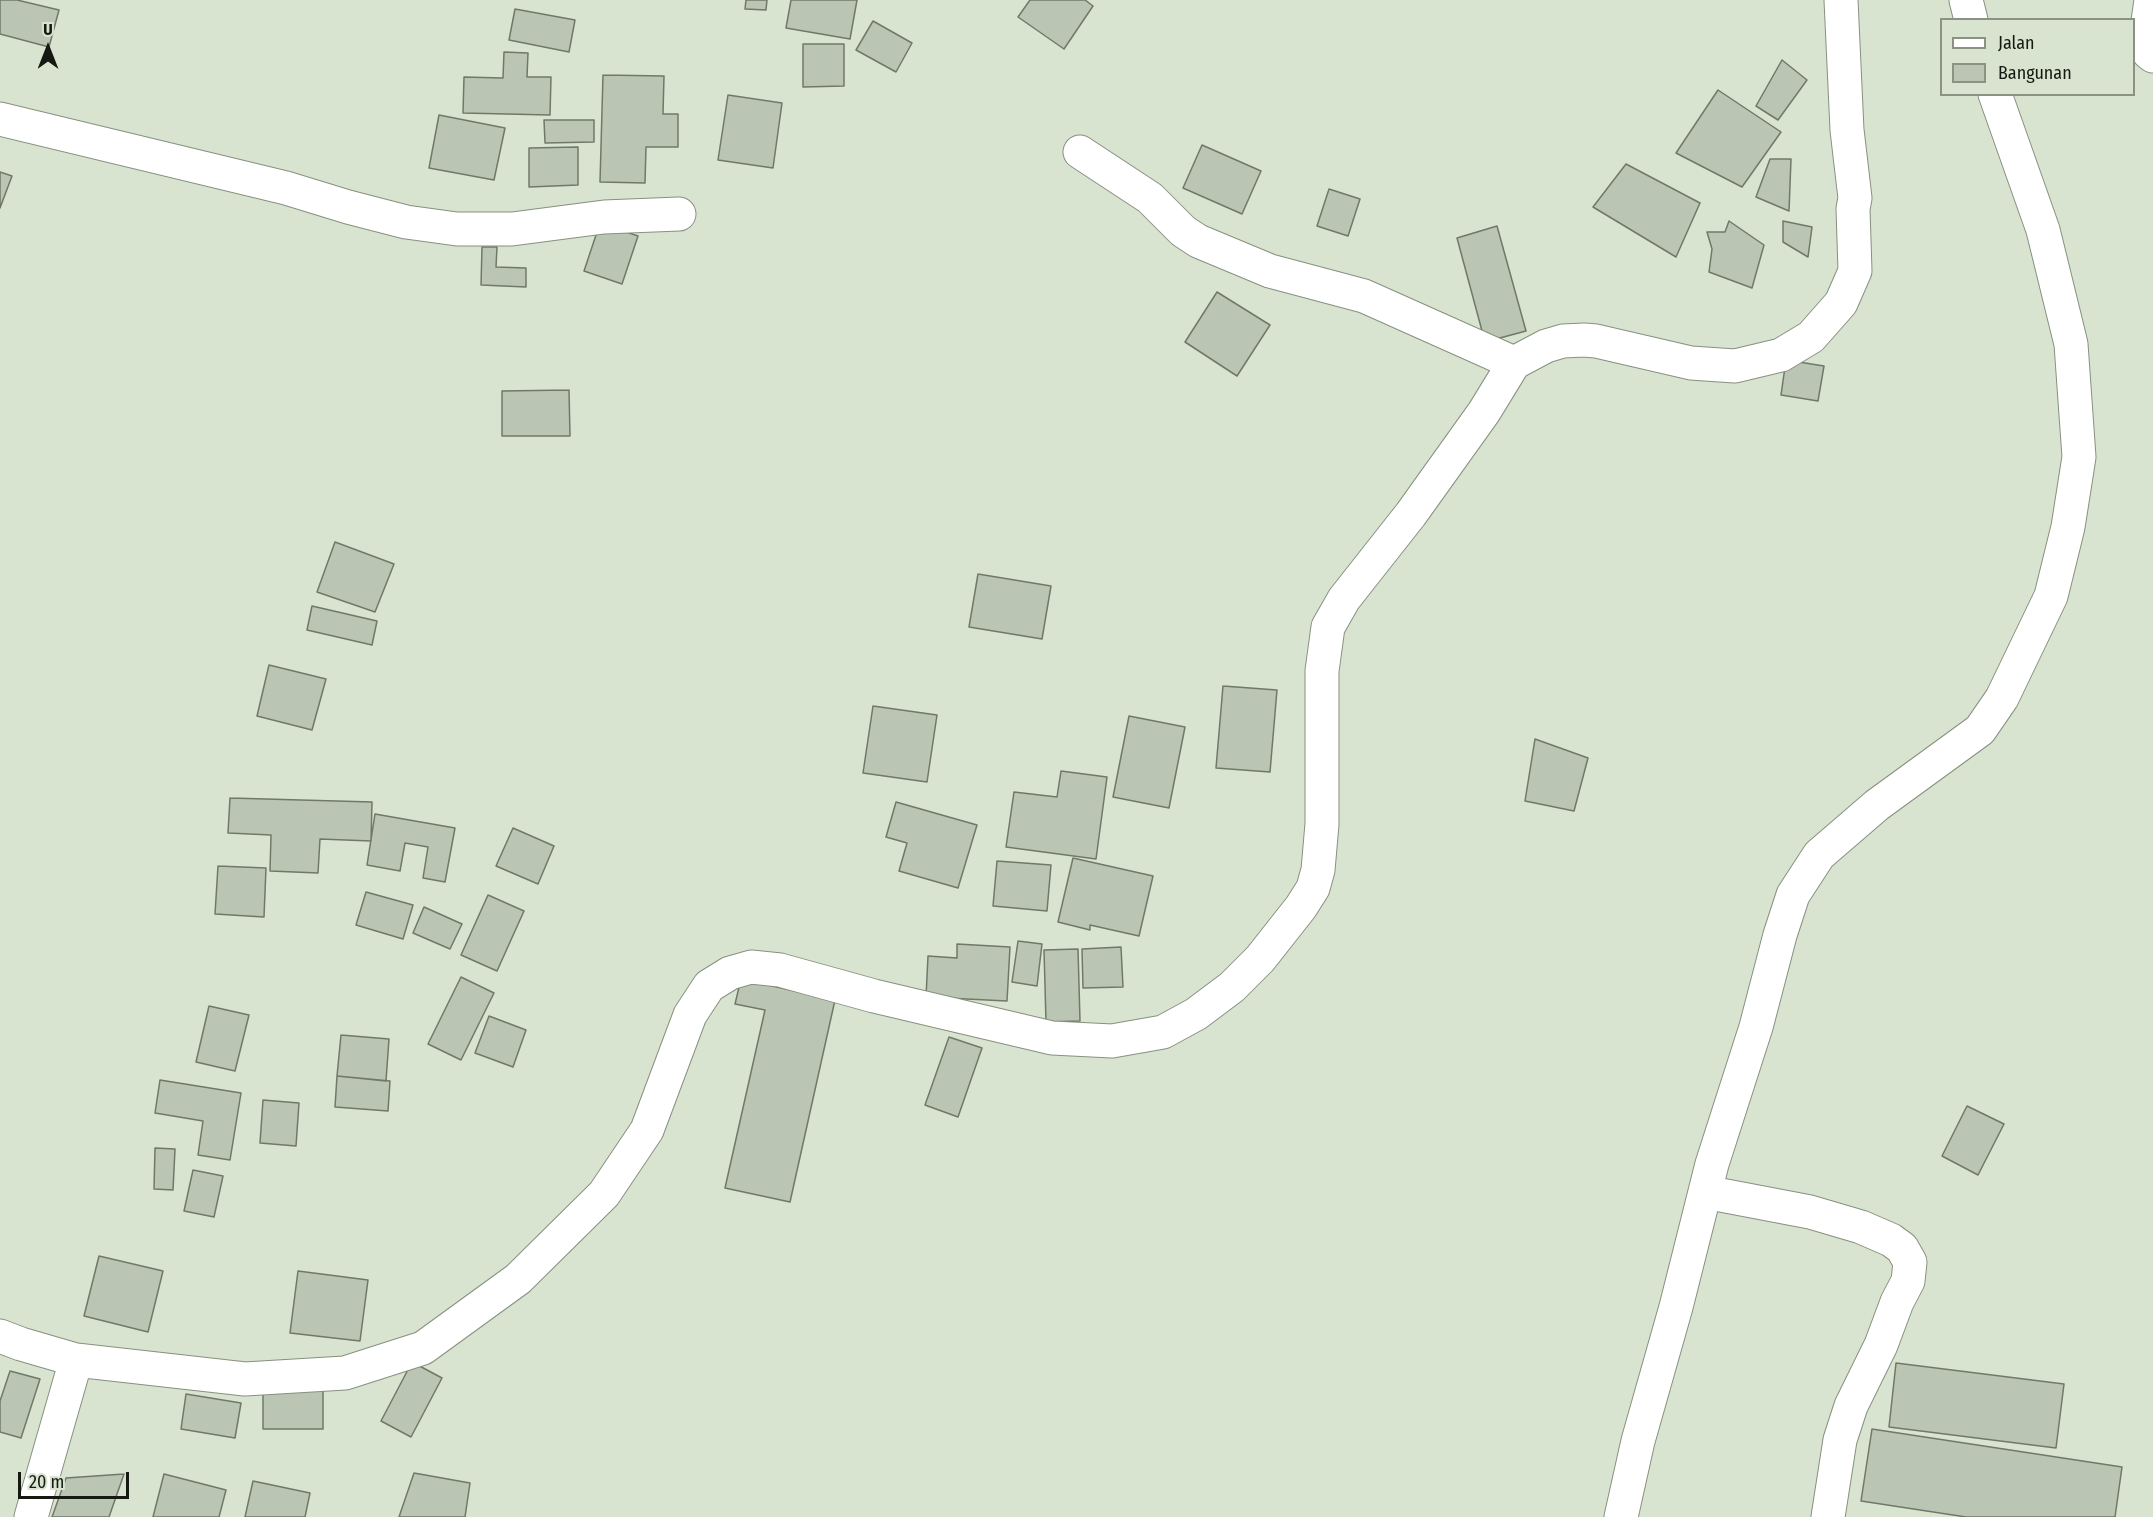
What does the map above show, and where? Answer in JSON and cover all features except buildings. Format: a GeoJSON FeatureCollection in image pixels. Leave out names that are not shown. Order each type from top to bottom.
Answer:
{"type":"FeatureCollection","features":[{"type":"Feature","properties":{"kind":"street"},"geometry":{"type":"LineString","coordinates":[[0,1336],[76,1360],[245,1379],[345,1373],[423,1348],[518,1279],[604,1194],[647,1130],[690,1015],[710,986],[730,973],[751,967],[780,970],[874,996],[1052,1038],[1112,1041],[1163,1032],[1196,1014],[1232,987],[1260,959],[1313,888],[1318,870],[1322,824],[1322,671],[1328,627],[1344,599],[1411,514],[1484,412],[1514,363],[1546,345],[1584,340],[1691,363],[1735,366],[1781,355],[1811,337],[1841,303],[1855,271],[1853,209],[1855,198],[1847,130],[1841,0]]}},
{"type":"Feature","properties":{"kind":"street"},"geometry":{"type":"LineString","coordinates":[[1966,0],[1970,18]]}},
{"type":"Feature","properties":{"kind":"street"},"geometry":{"type":"LineString","coordinates":[[2151,0],[2145,43],[2149,53],[2153,56]]}},
{"type":"Feature","properties":{"kind":"street"},"geometry":{"type":"LineString","coordinates":[[1621,1517],[1638,1441],[1676,1307],[1705,1192],[1756,1027],[1793,895],[1819,855],[1877,804],[1980,730],[2002,698],[2051,597],[2068,527],[2079,457],[2072,344],[2043,230],[1996,96]]}},
{"type":"Feature","properties":{"kind":"street"},"geometry":{"type":"LineString","coordinates":[[0,119],[286,188],[406,222],[457,229],[512,229],[604,217],[679,214]]}},
{"type":"Feature","properties":{"kind":"street"},"geometry":{"type":"LineString","coordinates":[[1080,152],[1150,198],[1183,231],[1198,241],[1257,267],[1364,296],[1514,363]]}},
{"type":"Feature","properties":{"kind":"street"},"geometry":{"type":"LineString","coordinates":[[1705,1192],[1810,1212],[1861,1227],[1891,1240],[1902,1248],[1910,1262],[1908,1281],[1897,1302],[1881,1345],[1851,1406],[1840,1440],[1828,1517]]}},
{"type":"Feature","properties":{"kind":"street"},"geometry":{"type":"LineString","coordinates":[[31,1517],[76,1360]]}}]}
